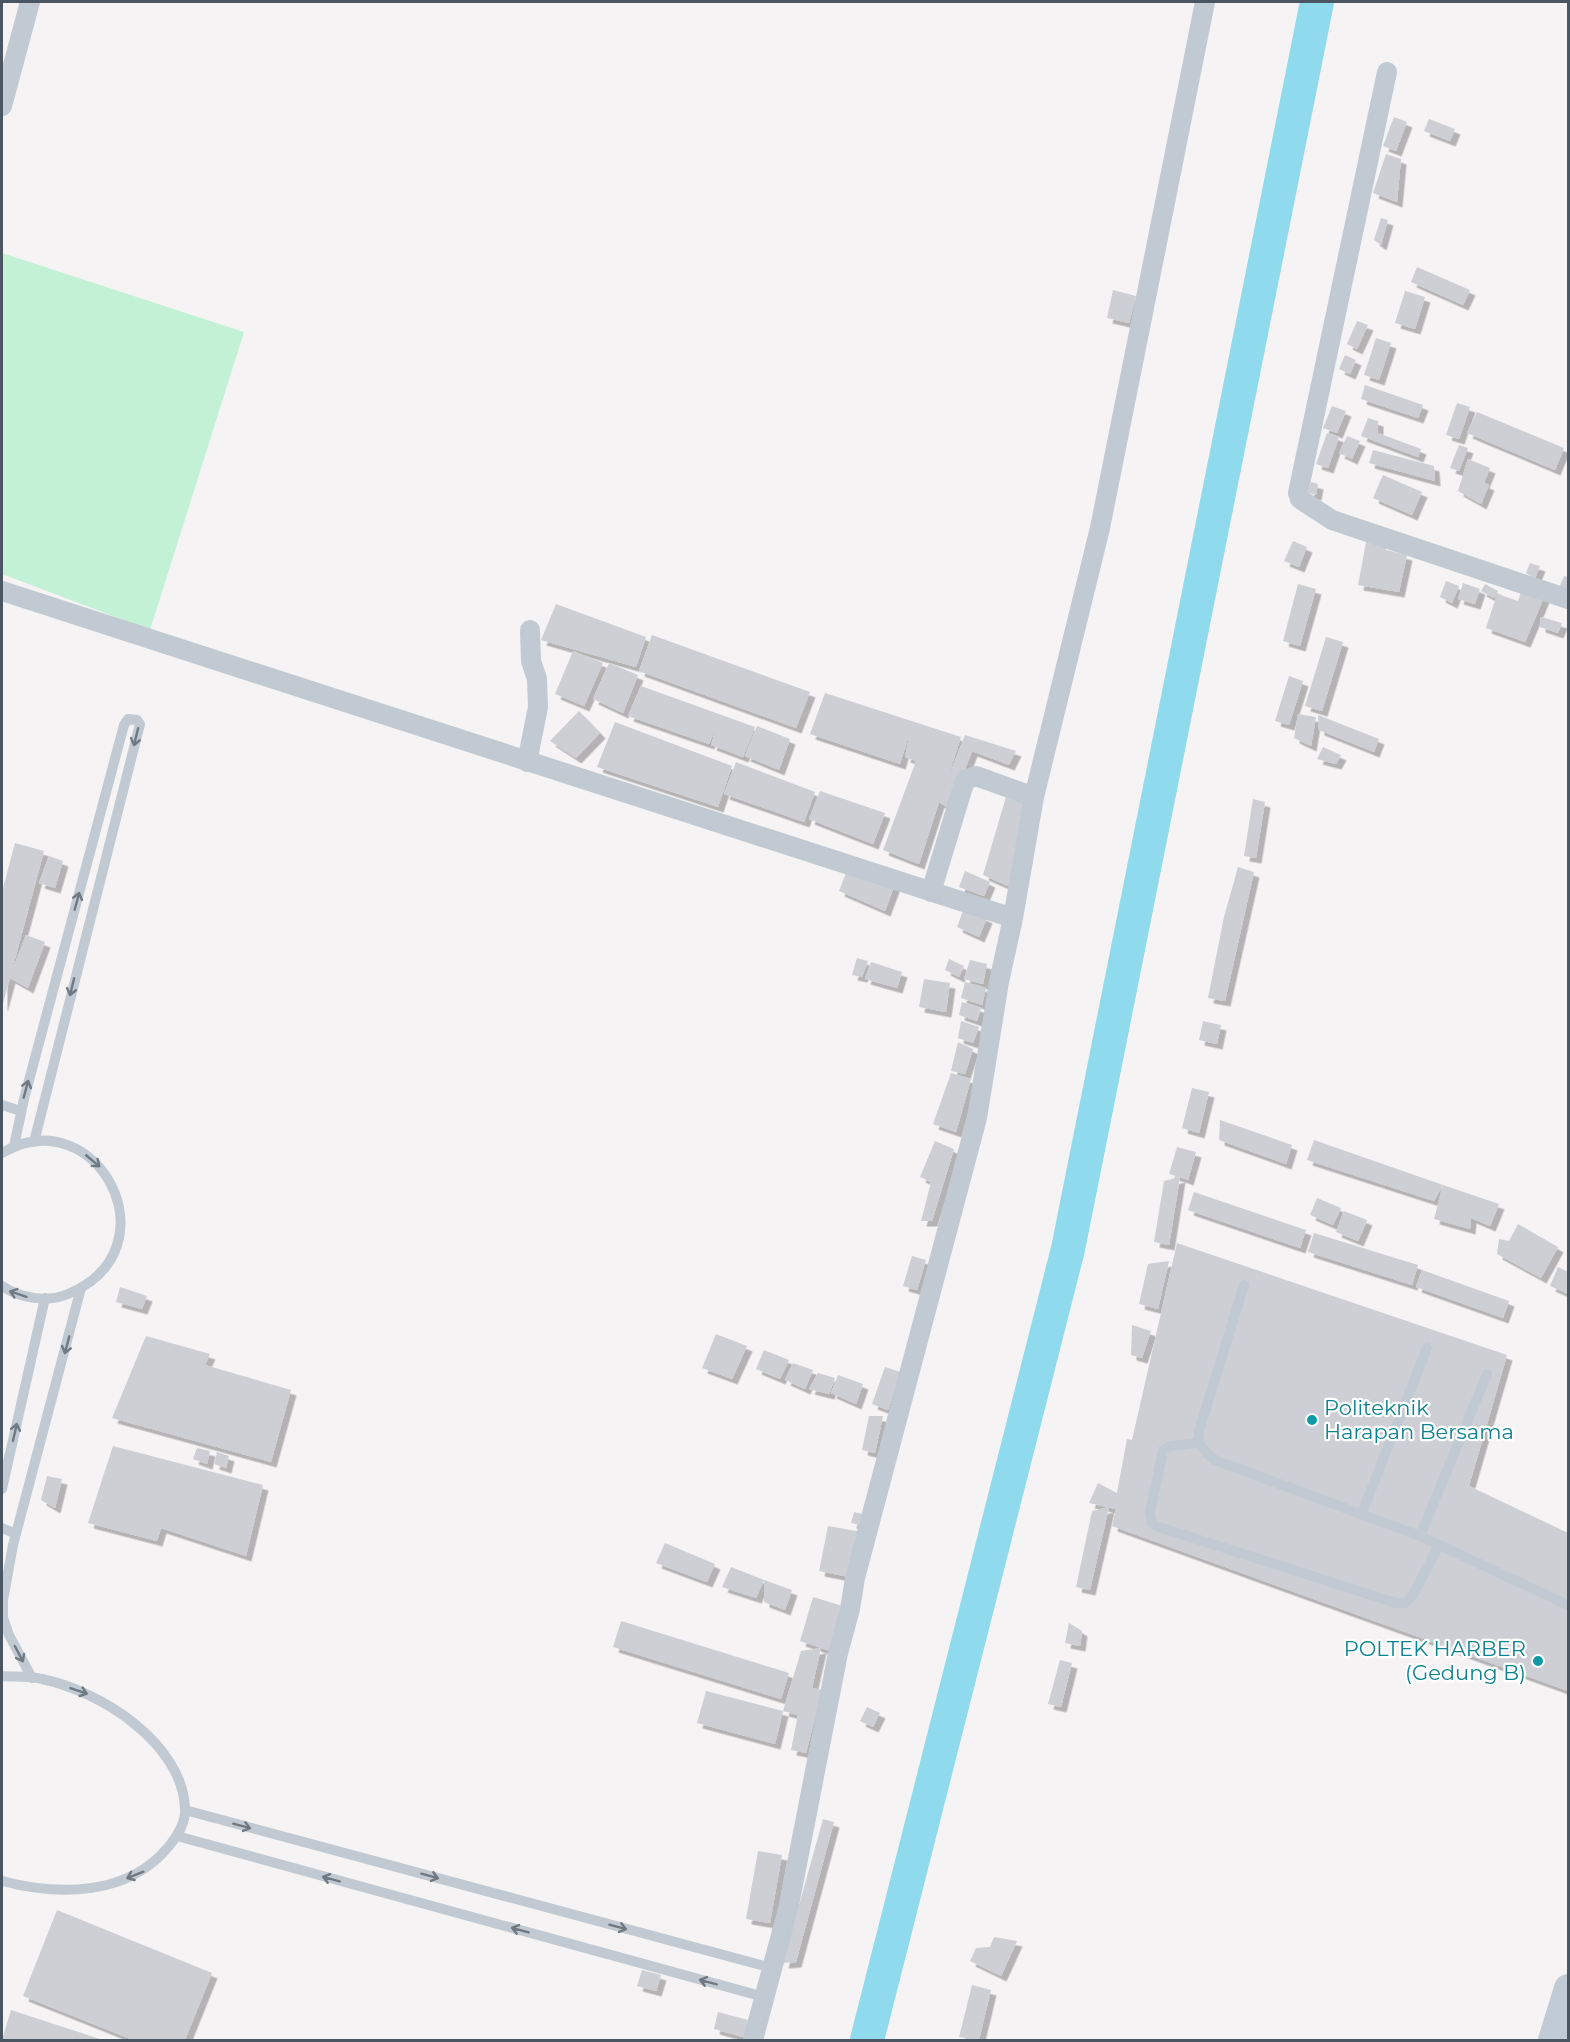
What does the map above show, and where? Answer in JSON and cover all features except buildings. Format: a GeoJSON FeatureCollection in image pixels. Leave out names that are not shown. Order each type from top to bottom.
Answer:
{"type":"FeatureCollection","features":[{"type":"Feature","properties":{"kind":"main road"},"geometry":{"type":"LineString","coordinates":[[1552,2040],[1569,1988]]}},
{"type":"Feature","properties":{"kind":"street"},"geometry":{"type":"LineString","coordinates":[[2,106],[30,2]]}},
{"type":"Feature","properties":{"kind":"street"},"geometry":{"type":"LineString","coordinates":[[753,2040],[789,1905],[837,1653],[850,1609],[855,1578],[977,1118],[999,982],[1013,918],[1034,797],[1100,528],[1205,2]]}},
{"type":"Feature","properties":{"kind":"street"},"geometry":{"type":"LineString","coordinates":[[1388,72],[1299,486],[1300,499],[1332,520],[1569,599]]}},
{"type":"Feature","properties":{"kind":"street"},"geometry":{"type":"LineString","coordinates":[[2,591],[1013,918]]}},
{"type":"Feature","properties":{"kind":"street"},"geometry":{"type":"LineString","coordinates":[[527,762],[538,707],[530,630]]}},
{"type":"Feature","properties":{"kind":"street"},"geometry":{"type":"LineString","coordinates":[[931,892],[965,780],[976,776],[1034,797]]}},
{"type":"Feature","properties":{"kind":"lane"},"geometry":{"type":"LineString","coordinates":[[14,1146],[21,1111],[124,725],[128,719],[137,720],[140,724],[34,1142]]}},
{"type":"Feature","properties":{"kind":"lane"},"geometry":{"type":"LineString","coordinates":[[2,1105],[21,1111]]}},
{"type":"Feature","properties":{"kind":"lane"},"geometry":{"type":"LineString","coordinates":[[2,1153],[14,1146],[34,1142],[59,1143],[77,1149],[106,1173],[115,1190],[121,1227],[117,1246],[109,1263],[97,1277],[81,1288],[64,1296],[45,1298],[26,1297],[2,1286]]}},
{"type":"Feature","properties":{"kind":"lane"},"geometry":{"type":"LineString","coordinates":[[1244,1285],[1199,1431],[1198,1443],[1215,1460],[1362,1512],[1420,1536],[1569,1605]]}},
{"type":"Feature","properties":{"kind":"lane"},"geometry":{"type":"LineString","coordinates":[[32,1678],[9,1635],[3,1618],[4,1592],[16,1534],[81,1288]]}},
{"type":"Feature","properties":{"kind":"lane"},"geometry":{"type":"LineString","coordinates":[[2,1489],[45,1298]]}},
{"type":"Feature","properties":{"kind":"lane"},"geometry":{"type":"LineString","coordinates":[[1362,1512],[1427,1348]]}},
{"type":"Feature","properties":{"kind":"lane"},"geometry":{"type":"LineString","coordinates":[[1420,1536],[1487,1374]]}},
{"type":"Feature","properties":{"kind":"lane"},"geometry":{"type":"LineString","coordinates":[[1198,1443],[1170,1446],[1163,1450],[1150,1513],[1152,1523],[1159,1527],[1396,1603],[1405,1603],[1413,1595],[1439,1545]]}},
{"type":"Feature","properties":{"kind":"lane"},"geometry":{"type":"LineString","coordinates":[[2,1528],[16,1534]]}},
{"type":"Feature","properties":{"kind":"lane"},"geometry":{"type":"LineString","coordinates":[[2,1677],[32,1678],[87,1694],[126,1718],[155,1742],[175,1775],[185,1810],[177,1836],[146,1870],[114,1883],[70,1891],[26,1888],[2,1881]]}},
{"type":"Feature","properties":{"kind":"lane"},"geometry":{"type":"LineString","coordinates":[[185,1810],[772,1968]]}},
{"type":"Feature","properties":{"kind":"lane"},"geometry":{"type":"LineString","coordinates":[[177,1836],[764,1997]]}},
{"type":"Feature","properties":{"kind":"green space"},"geometry":{"type":"Polygon","coordinates":[[[2,253],[244,332],[150,630],[2,574],[2,253]]]}},
{"type":"Feature","properties":{"kind":"waterway"},"geometry":{"type":"LineString","coordinates":[[867,2040],[1068,1249],[1317,2]]}},
{"type":"Feature","properties":{"kind":"place","name":"Politeknik Harapan Bersama"},"geometry":{"type":"Point","coordinates":[1312,1420]}},
{"type":"Feature","properties":{"kind":"place","name":"POLTEK HARBER (Gedung B)"},"geometry":{"type":"Point","coordinates":[1538,1661]}}]}
